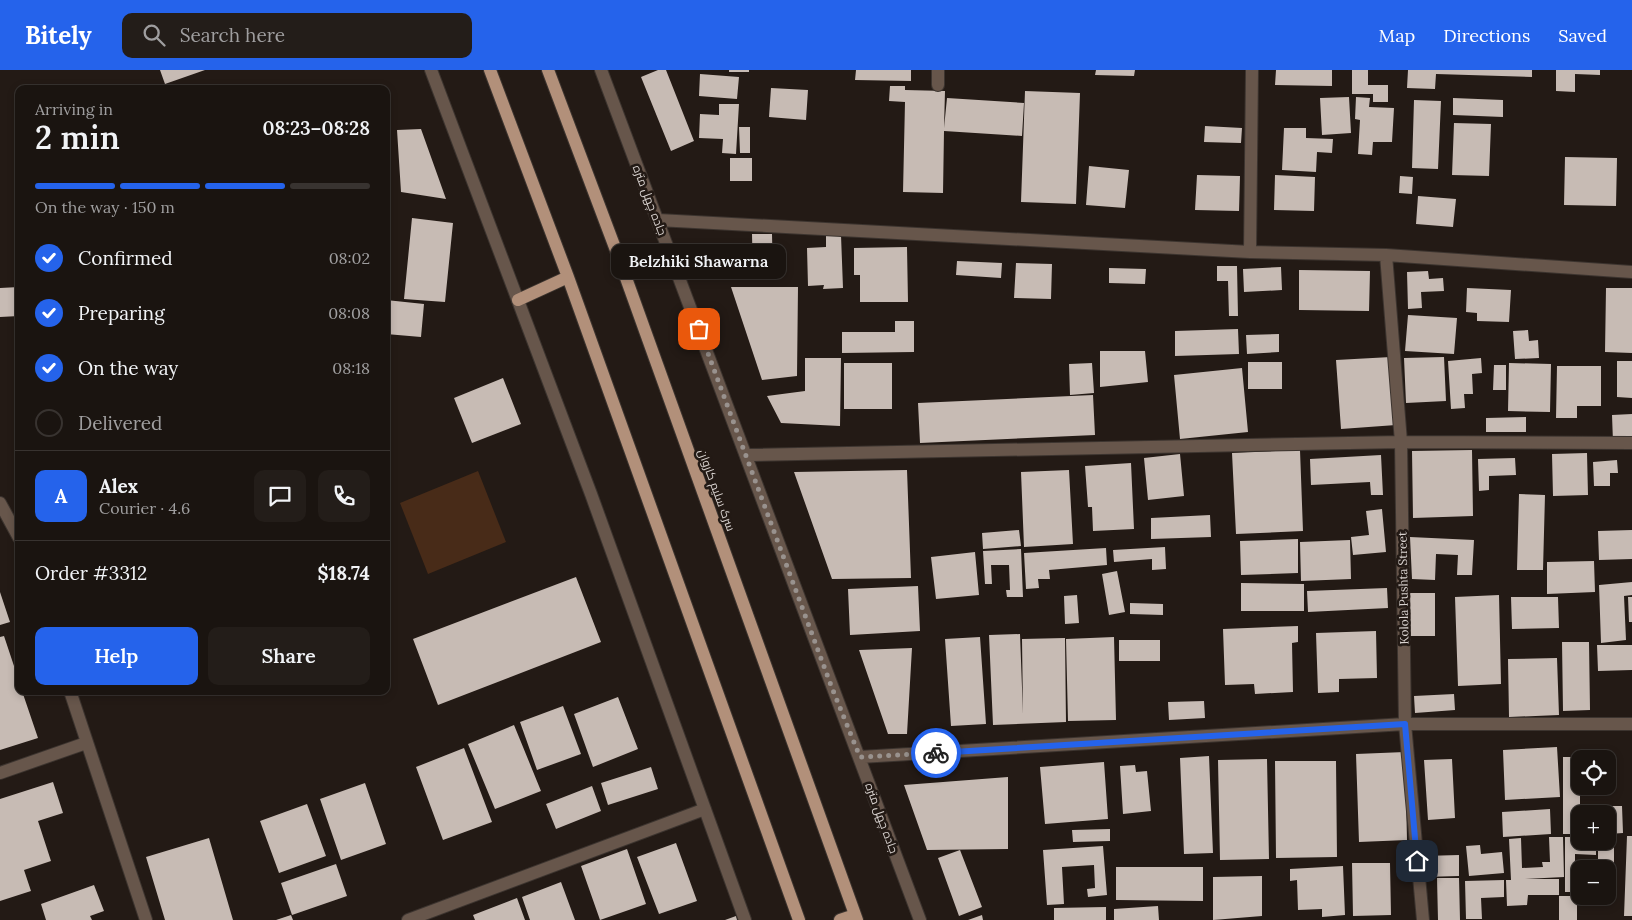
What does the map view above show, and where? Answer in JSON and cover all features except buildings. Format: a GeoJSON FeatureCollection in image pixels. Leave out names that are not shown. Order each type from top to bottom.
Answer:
{"type":"FeatureCollection","features":[{"type":"Feature","properties":{"kind":"main road"},"geometry":{"type":"LineString","coordinates":[[490,70],[568,277],[799,920]]}},
{"type":"Feature","properties":{"kind":"main road","name":"سرک سلیم کاروان"},"geometry":{"type":"LineString","coordinates":[[548,70],[617,253],[856,917]]}},
{"type":"Feature","properties":{"kind":"main road"},"geometry":{"type":"LineString","coordinates":[[518,300],[568,277]]}},
{"type":"Feature","properties":{"kind":"main road"},"geometry":{"type":"LineString","coordinates":[[840,920],[856,917]]}},
{"type":"Feature","properties":{"kind":"street"},"geometry":{"type":"LineString","coordinates":[[431,70],[591,494],[745,920]]}},
{"type":"Feature","properties":{"kind":"street","name":"جاده چهل متره"},"geometry":{"type":"LineString","coordinates":[[601,70],[920,920]]}},
{"type":"Feature","properties":{"kind":"street"},"geometry":{"type":"LineString","coordinates":[[938,70],[938,85]]}},
{"type":"Feature","properties":{"kind":"street"},"geometry":{"type":"LineString","coordinates":[[1250,252],[1252,70]]}},
{"type":"Feature","properties":{"kind":"street"},"geometry":{"type":"LineString","coordinates":[[658,220],[1250,252],[1386,255],[1632,272]]}},
{"type":"Feature","properties":{"kind":"street","name":"Kolola Pushta Street"},"geometry":{"type":"LineString","coordinates":[[1386,255],[1401,442],[1405,724],[1423,920]]}},
{"type":"Feature","properties":{"kind":"street"},"geometry":{"type":"LineString","coordinates":[[747,455],[1401,442],[1632,442]]}},
{"type":"Feature","properties":{"kind":"street"},"geometry":{"type":"LineString","coordinates":[[0,503],[15,531]]}},
{"type":"Feature","properties":{"kind":"street"},"geometry":{"type":"LineString","coordinates":[[71,695],[146,920]]}},
{"type":"Feature","properties":{"kind":"street"},"geometry":{"type":"LineString","coordinates":[[860,757],[1405,724],[1632,724]]}},
{"type":"Feature","properties":{"kind":"street"},"geometry":{"type":"LineString","coordinates":[[0,773],[86,743]]}},
{"type":"Feature","properties":{"kind":"street"},"geometry":{"type":"LineString","coordinates":[[408,920],[705,809]]}},
{"type":"Feature","properties":{"kind":"shaded area"},"geometry":{"type":"Polygon","coordinates":[[[478,471],[506,542],[428,574],[400,503],[478,471]]]}},
{"type":"Feature","properties":{"kind":"way so far"},"geometry":{"type":"LineString","coordinates":[[699,329],[832,688],[860,757],[936,753]]}},
{"type":"Feature","properties":{"kind":"place","name":"Belzhiki Shawarna"},"geometry":{"type":"Point","coordinates":[699,329]}},
{"type":"Feature","properties":{"kind":"route"},"geometry":{"type":"LineString","coordinates":[[936,753],[1405,724],[1417,861]]}}]}
